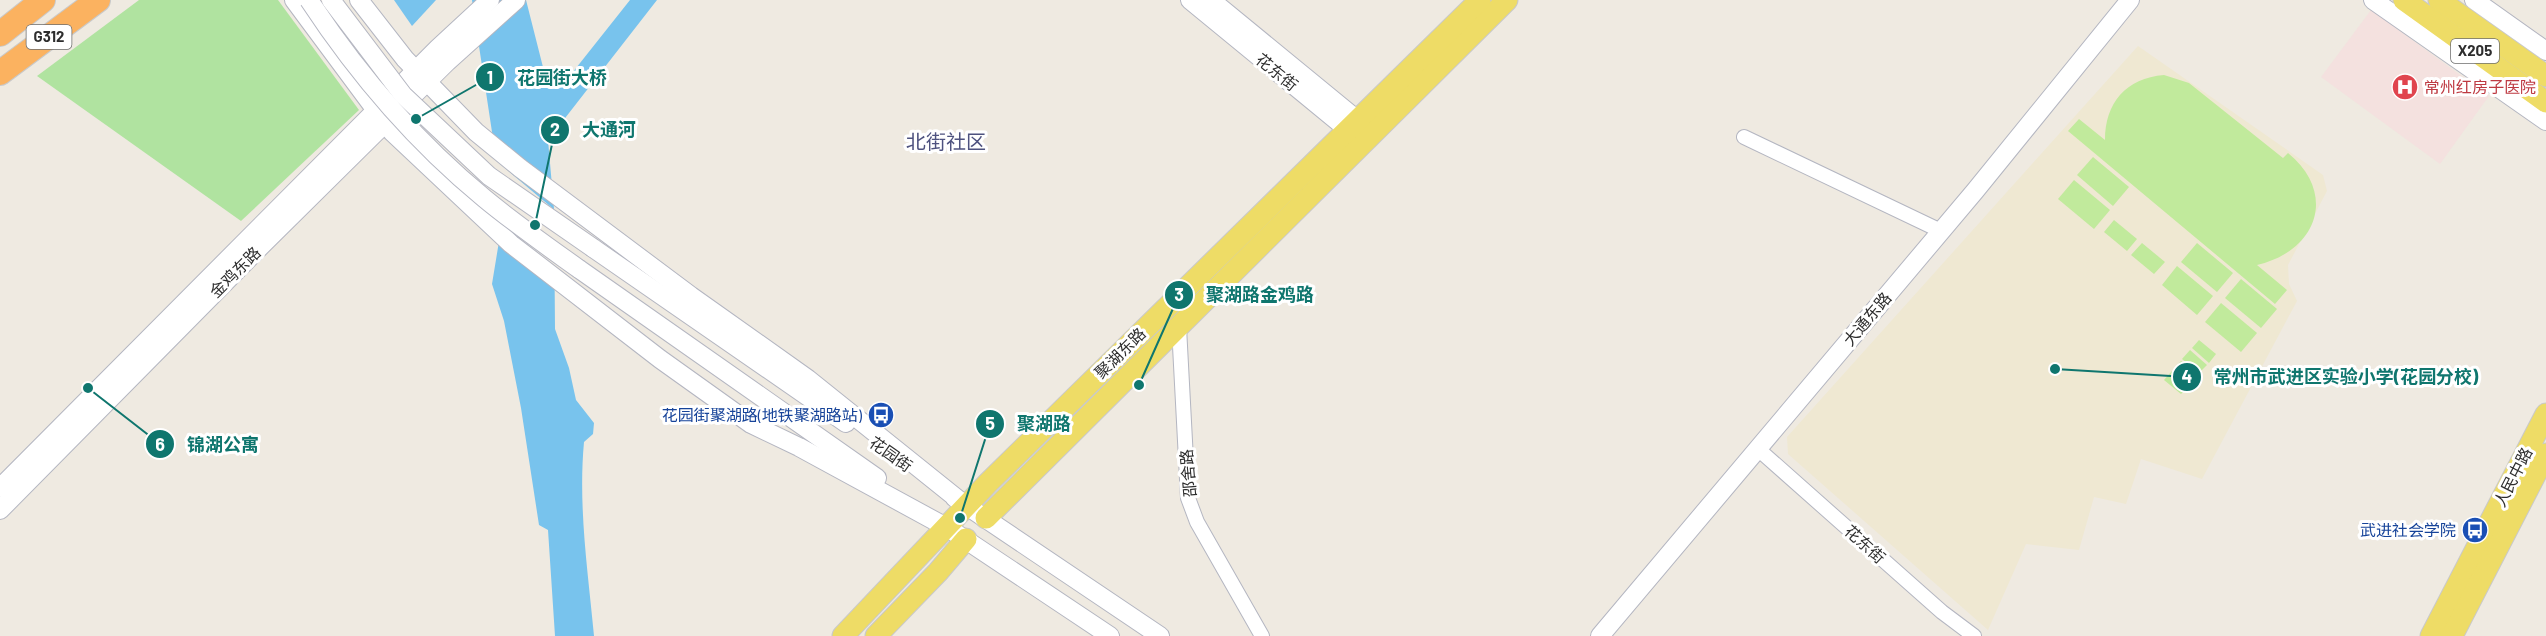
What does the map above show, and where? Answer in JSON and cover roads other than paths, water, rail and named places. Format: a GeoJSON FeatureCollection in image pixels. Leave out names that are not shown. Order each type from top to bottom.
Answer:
{"type":"FeatureCollection","features":[{"type":"Feature","properties":{"kind":"highway","name":"G312"},"geometry":{"type":"LineString","coordinates":[[0,34],[43,0]]}},
{"type":"Feature","properties":{"kind":"highway","name":"G312"},"geometry":{"type":"LineString","coordinates":[[0,74],[98,0]]}},
{"type":"Feature","properties":{"kind":"main road"},"geometry":{"type":"LineString","coordinates":[[294,0],[381,117],[425,165],[496,231],[569,291],[751,424],[799,447],[946,527]]}},
{"type":"Feature","properties":{"kind":"main road","name":"花园街"},"geometry":{"type":"LineString","coordinates":[[309,0],[332,35],[391,109],[483,198],[579,269],[946,527],[1110,636]]}},
{"type":"Feature","properties":{"kind":"main road","name":"花园街"},"geometry":{"type":"LineString","coordinates":[[331,0],[411,103],[489,176],[965,505],[1160,636]]}},
{"type":"Feature","properties":{"kind":"main road"},"geometry":{"type":"LineString","coordinates":[[359,0],[421,77],[476,132],[745,336],[808,379],[965,505]]}},
{"type":"Feature","properties":{"kind":"main road","name":"金鸡东路"},"geometry":{"type":"LineString","coordinates":[[0,488],[381,117],[421,77],[469,19],[490,0]]}},
{"type":"Feature","properties":{"kind":"main road","name":"金鸡东路"},"geometry":{"type":"LineString","coordinates":[[421,77],[474,37],[516,0]]}},
{"type":"Feature","properties":{"kind":"main road","name":"花东街"},"geometry":{"type":"LineString","coordinates":[[1190,0],[1352,124]]}},
{"type":"Feature","properties":{"kind":"main road","name":"花东街"},"geometry":{"type":"LineString","coordinates":[[1210,0],[1369,138]]}},
{"type":"Feature","properties":{"kind":"main road","name":"聚湖东路"},"geometry":{"type":"LineString","coordinates":[[843,636],[965,505],[1480,0]]}},
{"type":"Feature","properties":{"kind":"main road","name":"聚湖东路"},"geometry":{"type":"LineString","coordinates":[[876,636],[986,518],[1508,0]]}},
{"type":"Feature","properties":{"kind":"main road","name":"大通东路"},"geometry":{"type":"LineString","coordinates":[[1600,636],[1941,231],[2130,0]]}},
{"type":"Feature","properties":{"kind":"main road"},"geometry":{"type":"LineString","coordinates":[[2373,0],[2546,121]]}},
{"type":"Feature","properties":{"kind":"main road","name":"X205"},"geometry":{"type":"LineString","coordinates":[[2404,0],[2546,102]]}},
{"type":"Feature","properties":{"kind":"main road","name":"X205"},"geometry":{"type":"LineString","coordinates":[[2439,0],[2546,76]]}},
{"type":"Feature","properties":{"kind":"main road"},"geometry":{"type":"LineString","coordinates":[[2474,0],[2546,51]]}},
{"type":"Feature","properties":{"kind":"main road","name":"金鸡东路"},"geometry":{"type":"LineString","coordinates":[[0,510],[252,255],[381,117]]}},
{"type":"Feature","properties":{"kind":"main road","name":"人民中路"},"geometry":{"type":"LineString","coordinates":[[2432,636],[2546,414]]}},
{"type":"Feature","properties":{"kind":"main road","name":"人民中路"},"geometry":{"type":"LineString","coordinates":[[2452,636],[2546,454]]}},
{"type":"Feature","properties":{"kind":"street"},"geometry":{"type":"LineString","coordinates":[[1744,137],[1941,231]]}},
{"type":"Feature","properties":{"kind":"street","name":"邵舍路"},"geometry":{"type":"LineString","coordinates":[[1179,327],[1188,498],[1197,522],[1262,636]]}},
{"type":"Feature","properties":{"kind":"street","name":"花东街"},"geometry":{"type":"LineString","coordinates":[[1758,449],[1942,612],[1974,636]]}},
{"type":"Feature","properties":{"kind":"water"},"geometry":{"type":"Polygon","coordinates":[[[394,0],[436,0],[412,26],[394,0]]]}},
{"type":"Feature","properties":{"kind":"water"},"geometry":{"type":"Polygon","coordinates":[[[472,0],[526,0],[546,79],[553,87],[561,87],[630,0],[657,0],[548,140],[554,209],[555,329],[569,368],[576,400],[594,423],[593,434],[584,442],[582,491],[584,539],[594,636],[555,636],[548,530],[539,525],[521,408],[504,321],[492,284],[504,211],[472,0]]]}},
{"type":"Feature","properties":{"kind":"place","name":"常州红房子医院"},"geometry":{"type":"Point","coordinates":[2405,87]}},
{"type":"Feature","properties":{"kind":"place","name":"花园街大桥"},"geometry":{"type":"Point","coordinates":[416,119]}},
{"type":"Feature","properties":{"kind":"place","name":"大通河"},"geometry":{"type":"Point","coordinates":[535,225]}},
{"type":"Feature","properties":{"kind":"place","name":"常州市武进区实验小学(花园分校)"},"geometry":{"type":"Point","coordinates":[2055,369]}},
{"type":"Feature","properties":{"kind":"place","name":"聚湖路金鸡路"},"geometry":{"type":"Point","coordinates":[1139,385]}},
{"type":"Feature","properties":{"kind":"place","name":"锦湖公寓"},"geometry":{"type":"Point","coordinates":[88,388]}},
{"type":"Feature","properties":{"kind":"place","name":"花园街聚湖路(地铁聚湖路站)"},"geometry":{"type":"Point","coordinates":[881,415]}},
{"type":"Feature","properties":{"kind":"place","name":"聚湖路"},"geometry":{"type":"Point","coordinates":[960,518]}},
{"type":"Feature","properties":{"kind":"place","name":"武进社会学院"},"geometry":{"type":"Point","coordinates":[2475,530]}},
{"type":"Feature","properties":{"kind":"district","name":"北街社区"},"geometry":{"type":"Point","coordinates":[946,142]}}]}
